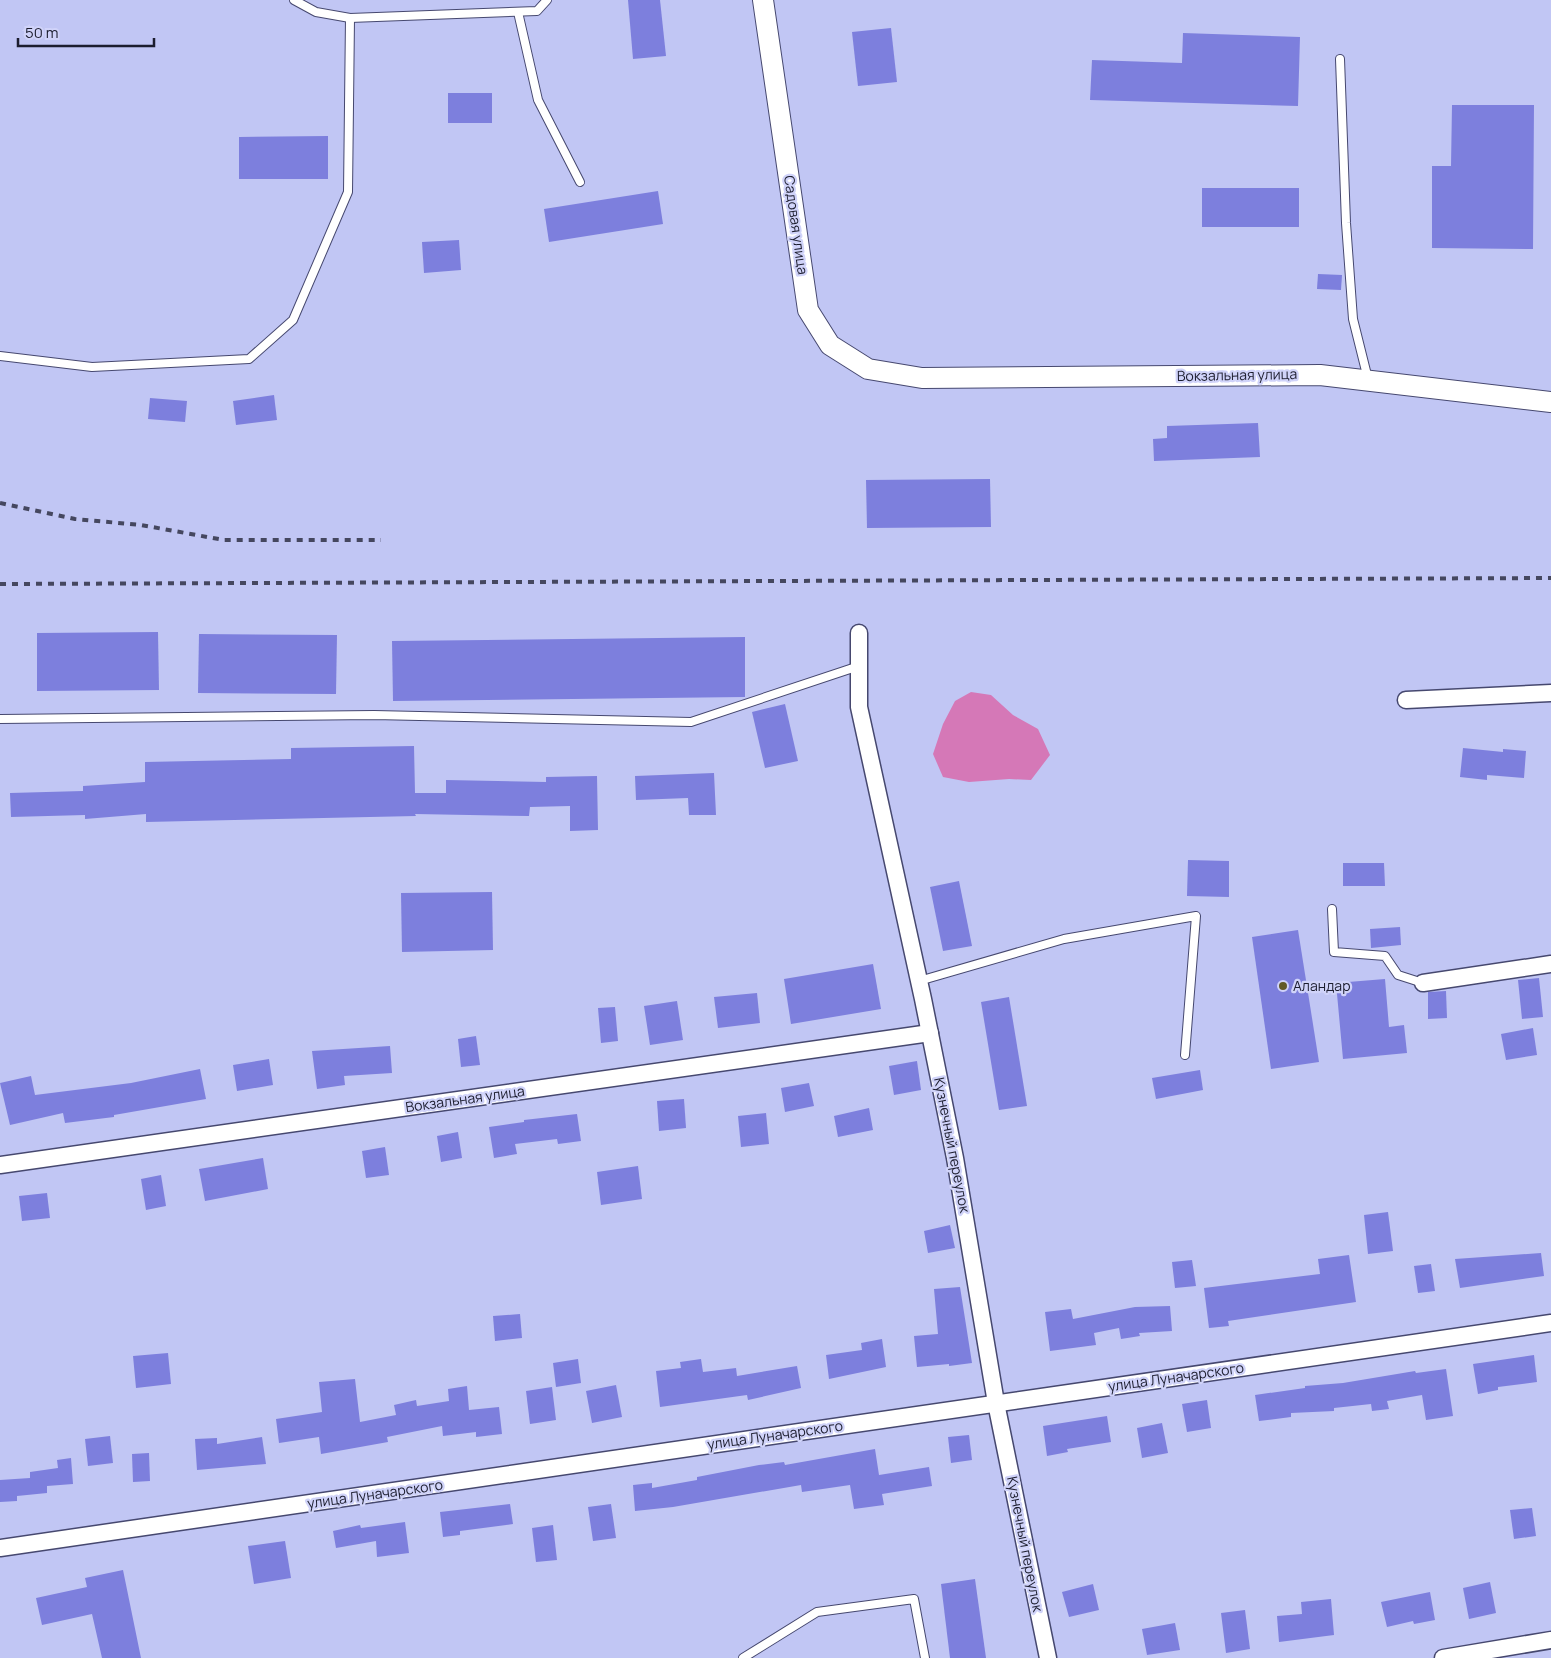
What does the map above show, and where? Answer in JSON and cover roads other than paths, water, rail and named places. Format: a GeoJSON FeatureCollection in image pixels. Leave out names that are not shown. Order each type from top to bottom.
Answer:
{"type":"FeatureCollection","features":[{"type":"Feature","properties":{"kind":"street","name":"Садовая улица"},"geometry":{"type":"LineString","coordinates":[[763,0],[808,310],[830,345],[868,369],[922,378]]}},
{"type":"Feature","properties":{"kind":"street","name":"Вокзальная улица"},"geometry":{"type":"LineString","coordinates":[[922,378],[1320,375],[1551,402]]}},
{"type":"Feature","properties":{"kind":"street","name":"Кузнечный переулок"},"geometry":{"type":"LineString","coordinates":[[859,634],[859,707],[919,981],[955,1158],[996,1403],[1048,1658]]}},
{"type":"Feature","properties":{"kind":"street"},"geometry":{"type":"LineString","coordinates":[[1406,700],[1551,693]]}},
{"type":"Feature","properties":{"kind":"street"},"geometry":{"type":"LineString","coordinates":[[1423,983],[1551,964]]}},
{"type":"Feature","properties":{"kind":"street","name":"Вокзальная улица"},"geometry":{"type":"LineString","coordinates":[[0,1165],[930,1033]]}},
{"type":"Feature","properties":{"kind":"street","name":"улица Луначарского"},"geometry":{"type":"LineString","coordinates":[[0,1548],[1551,1324]]}},
{"type":"Feature","properties":{"kind":"street"},"geometry":{"type":"LineString","coordinates":[[1442,1658],[1551,1640]]}},
{"type":"Feature","properties":{"kind":"lane"},"geometry":{"type":"LineString","coordinates":[[294,0],[316,12],[350,18],[537,11],[547,0]]}},
{"type":"Feature","properties":{"kind":"lane"},"geometry":{"type":"LineString","coordinates":[[518,12],[538,100],[580,182]]}},
{"type":"Feature","properties":{"kind":"lane"},"geometry":{"type":"LineString","coordinates":[[0,356],[92,367],[249,360],[293,320],[348,192],[350,18]]}},
{"type":"Feature","properties":{"kind":"lane"},"geometry":{"type":"LineString","coordinates":[[1340,59],[1346,223],[1353,319],[1369,381]]}},
{"type":"Feature","properties":{"kind":"lane"},"geometry":{"type":"LineString","coordinates":[[0,719],[374,715],[691,722],[860,666]]}},
{"type":"Feature","properties":{"kind":"lane"},"geometry":{"type":"LineString","coordinates":[[1332,909],[1334,952],[1385,956],[1398,975],[1423,983]]}},
{"type":"Feature","properties":{"kind":"lane"},"geometry":{"type":"LineString","coordinates":[[919,981],[1064,939],[1196,916],[1185,1055]]}},
{"type":"Feature","properties":{"kind":"lane"},"geometry":{"type":"LineString","coordinates":[[743,1658],[817,1612],[914,1598],[925,1658]]}},
{"type":"Feature","properties":{"kind":"railway"},"geometry":{"type":"LineString","coordinates":[[0,503],[75,519],[141,525],[224,540],[381,540]]}},
{"type":"Feature","properties":{"kind":"railway"},"geometry":{"type":"LineString","coordinates":[[0,584],[1551,578]]}},
{"type":"Feature","properties":{"kind":"place","name":"Аландар"},"geometry":{"type":"Point","coordinates":[1283,986]}}]}
